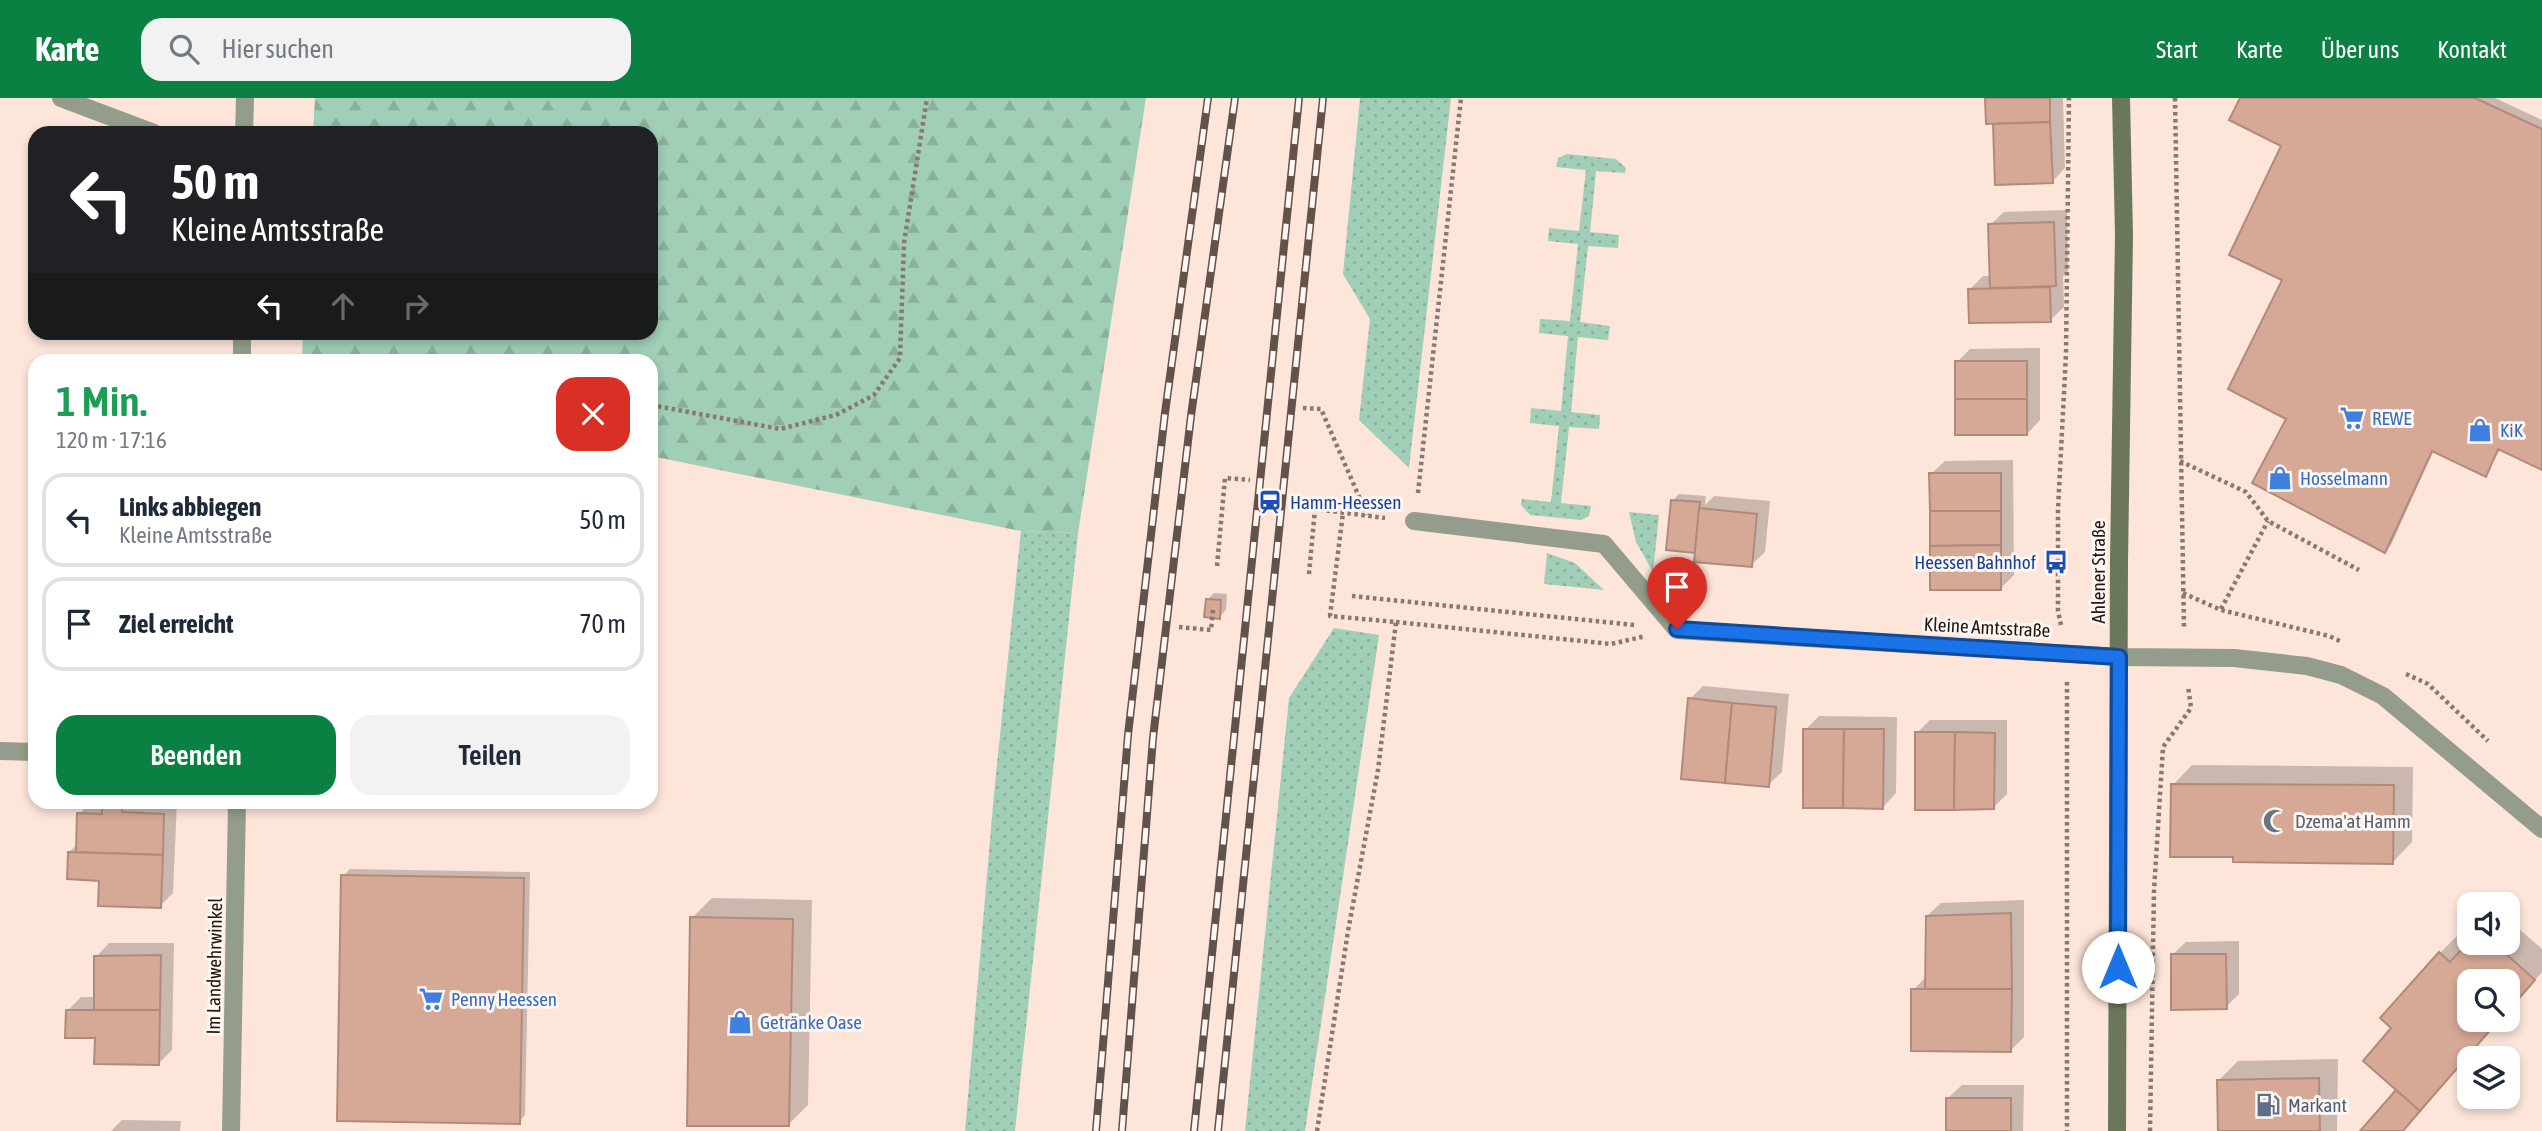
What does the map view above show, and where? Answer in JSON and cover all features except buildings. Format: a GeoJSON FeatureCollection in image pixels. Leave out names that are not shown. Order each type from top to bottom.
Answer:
{"type":"FeatureCollection","features":[{"type":"Feature","properties":{"kind":"main road","name":"Ahlener Straße"},"geometry":{"type":"LineString","coordinates":[[2117,1131],[2124,235],[2121,98]]}},
{"type":"Feature","properties":{"kind":"street"},"geometry":{"type":"LineString","coordinates":[[61,98],[135,126]]}},
{"type":"Feature","properties":{"kind":"street"},"geometry":{"type":"LineString","coordinates":[[244,126],[245,98]]}},
{"type":"Feature","properties":{"kind":"street"},"geometry":{"type":"LineString","coordinates":[[1415,521],[1604,544],[1677,629]]}},
{"type":"Feature","properties":{"kind":"street","name":"Kleine Amtsstraße"},"geometry":{"type":"LineString","coordinates":[[1677,629],[2307,666],[2341,675],[2383,696],[2542,829]]}},
{"type":"Feature","properties":{"kind":"street"},"geometry":{"type":"LineString","coordinates":[[0,751],[28,752]]}},
{"type":"Feature","properties":{"kind":"street","name":"Im Landwehrwinkel"},"geometry":{"type":"LineString","coordinates":[[230,1131],[237,809]]}},
{"type":"Feature","properties":{"kind":"path"},"geometry":{"type":"LineString","coordinates":[[658,406],[779,429],[836,415],[874,395],[900,358],[904,243],[927,98]]}},
{"type":"Feature","properties":{"kind":"path"},"geometry":{"type":"LineString","coordinates":[[1309,574],[1315,509],[1415,521],[1461,98]]}},
{"type":"Feature","properties":{"kind":"path"},"geometry":{"type":"LineString","coordinates":[[2067,1131],[2067,653],[2058,598],[2058,509],[2066,354],[2069,98]]}},
{"type":"Feature","properties":{"kind":"path"},"geometry":{"type":"LineString","coordinates":[[2150,1131],[2154,891],[2163,747],[2191,708],[2185,657],[2175,98]]}},
{"type":"Feature","properties":{"kind":"path"},"geometry":{"type":"LineString","coordinates":[[1303,408],[1321,409],[1368,516]]}},
{"type":"Feature","properties":{"kind":"path"},"geometry":{"type":"LineString","coordinates":[[2180,461],[2246,492],[2269,521],[2359,570]]}},
{"type":"Feature","properties":{"kind":"path"},"geometry":{"type":"LineString","coordinates":[[1217,566],[1225,478],[1250,480]]}},
{"type":"Feature","properties":{"kind":"path"},"geometry":{"type":"LineString","coordinates":[[1343,513],[1330,616],[1611,644],[1677,629]]}},
{"type":"Feature","properties":{"kind":"path"},"geometry":{"type":"LineString","coordinates":[[2221,610],[2269,521]]}},
{"type":"Feature","properties":{"kind":"path"},"geometry":{"type":"LineString","coordinates":[[1352,596],[1677,629]]}},
{"type":"Feature","properties":{"kind":"path"},"geometry":{"type":"LineString","coordinates":[[1179,626],[1211,630],[1213,610]]}},
{"type":"Feature","properties":{"kind":"path"},"geometry":{"type":"LineString","coordinates":[[1317,1131],[1348,931],[1378,770],[1395,622]]}},
{"type":"Feature","properties":{"kind":"green space"},"geometry":{"type":"Polygon","coordinates":[[[315,98],[1146,98],[1078,533],[1021,531],[658,457],[658,354],[302,354],[303,340],[658,340],[658,126],[313,126],[315,98]]]}},
{"type":"Feature","properties":{"kind":"green space"},"geometry":{"type":"Polygon","coordinates":[[[1360,98],[1451,98],[1409,468],[1359,420],[1370,319],[1343,274],[1360,98]]]}},
{"type":"Feature","properties":{"kind":"green space"},"geometry":{"type":"Polygon","coordinates":[[[1567,154],[1616,159],[1626,168],[1625,173],[1596,171],[1590,232],[1619,235],[1618,248],[1588,246],[1580,322],[1610,326],[1608,340],[1578,337],[1571,412],[1600,415],[1599,429],[1569,427],[1561,503],[1591,506],[1589,516],[1581,520],[1530,515],[1521,505],[1522,499],[1551,502],[1559,426],[1530,423],[1531,408],[1561,411],[1568,336],[1539,333],[1540,319],[1570,321],[1578,244],[1548,241],[1549,228],[1579,231],[1586,170],[1556,167],[1558,158],[1567,154]]]}},
{"type":"Feature","properties":{"kind":"green space"},"geometry":{"type":"Polygon","coordinates":[[[1629,512],[1659,515],[1653,572],[1636,542],[1629,512]]]}},
{"type":"Feature","properties":{"kind":"green space"},"geometry":{"type":"Polygon","coordinates":[[[1021,531],[1078,533],[1015,1131],[965,1131],[994,794],[1021,531]]]}},
{"type":"Feature","properties":{"kind":"green space"},"geometry":{"type":"Polygon","coordinates":[[[1547,553],[1575,563],[1604,590],[1544,584],[1547,553]]]}},
{"type":"Feature","properties":{"kind":"green space"},"geometry":{"type":"Polygon","coordinates":[[[1334,628],[1379,635],[1305,1131],[1245,1131],[1289,698],[1334,628]]]}},
{"type":"Feature","properties":{"kind":"railway"},"geometry":{"type":"LineString","coordinates":[[1096,1131],[1128,735],[1165,413],[1208,98]]}},
{"type":"Feature","properties":{"kind":"railway"},"geometry":{"type":"LineString","coordinates":[[1122,1131],[1153,738],[1191,416],[1235,98]]}},
{"type":"Feature","properties":{"kind":"railway"},"geometry":{"type":"LineString","coordinates":[[1194,1131],[1299,98]]}},
{"type":"Feature","properties":{"kind":"railway"},"geometry":{"type":"LineString","coordinates":[[1218,1131],[1323,98]]}},
{"type":"Feature","properties":{"kind":"place","name":"REWE"},"geometry":{"type":"Point","coordinates":[2352,418]}},
{"type":"Feature","properties":{"kind":"place","name":"KiK"},"geometry":{"type":"Point","coordinates":[2480,430]}},
{"type":"Feature","properties":{"kind":"place","name":"Hosselmann"},"geometry":{"type":"Point","coordinates":[2280,478]}},
{"type":"Feature","properties":{"kind":"place","name":"Hamm-Heessen"},"geometry":{"type":"Point","coordinates":[1270,502]}},
{"type":"Feature","properties":{"kind":"place","name":"Heessen Bahnhof"},"geometry":{"type":"Point","coordinates":[2056,562]}},
{"type":"Feature","properties":{"kind":"place","name":"Dzema'at Hamm"},"geometry":{"type":"Point","coordinates":[2275,821]}},
{"type":"Feature","properties":{"kind":"place","name":"Penny Heessen"},"geometry":{"type":"Point","coordinates":[431,999]}},
{"type":"Feature","properties":{"kind":"place","name":"Getränke Oase"},"geometry":{"type":"Point","coordinates":[740,1022]}},
{"type":"Feature","properties":{"kind":"place","name":"Markant"},"geometry":{"type":"Point","coordinates":[2268,1105]}},
{"type":"Feature","properties":{"kind":"route"},"geometry":{"type":"LineString","coordinates":[[1677,629],[2119,657],[2118,967]]}}]}
